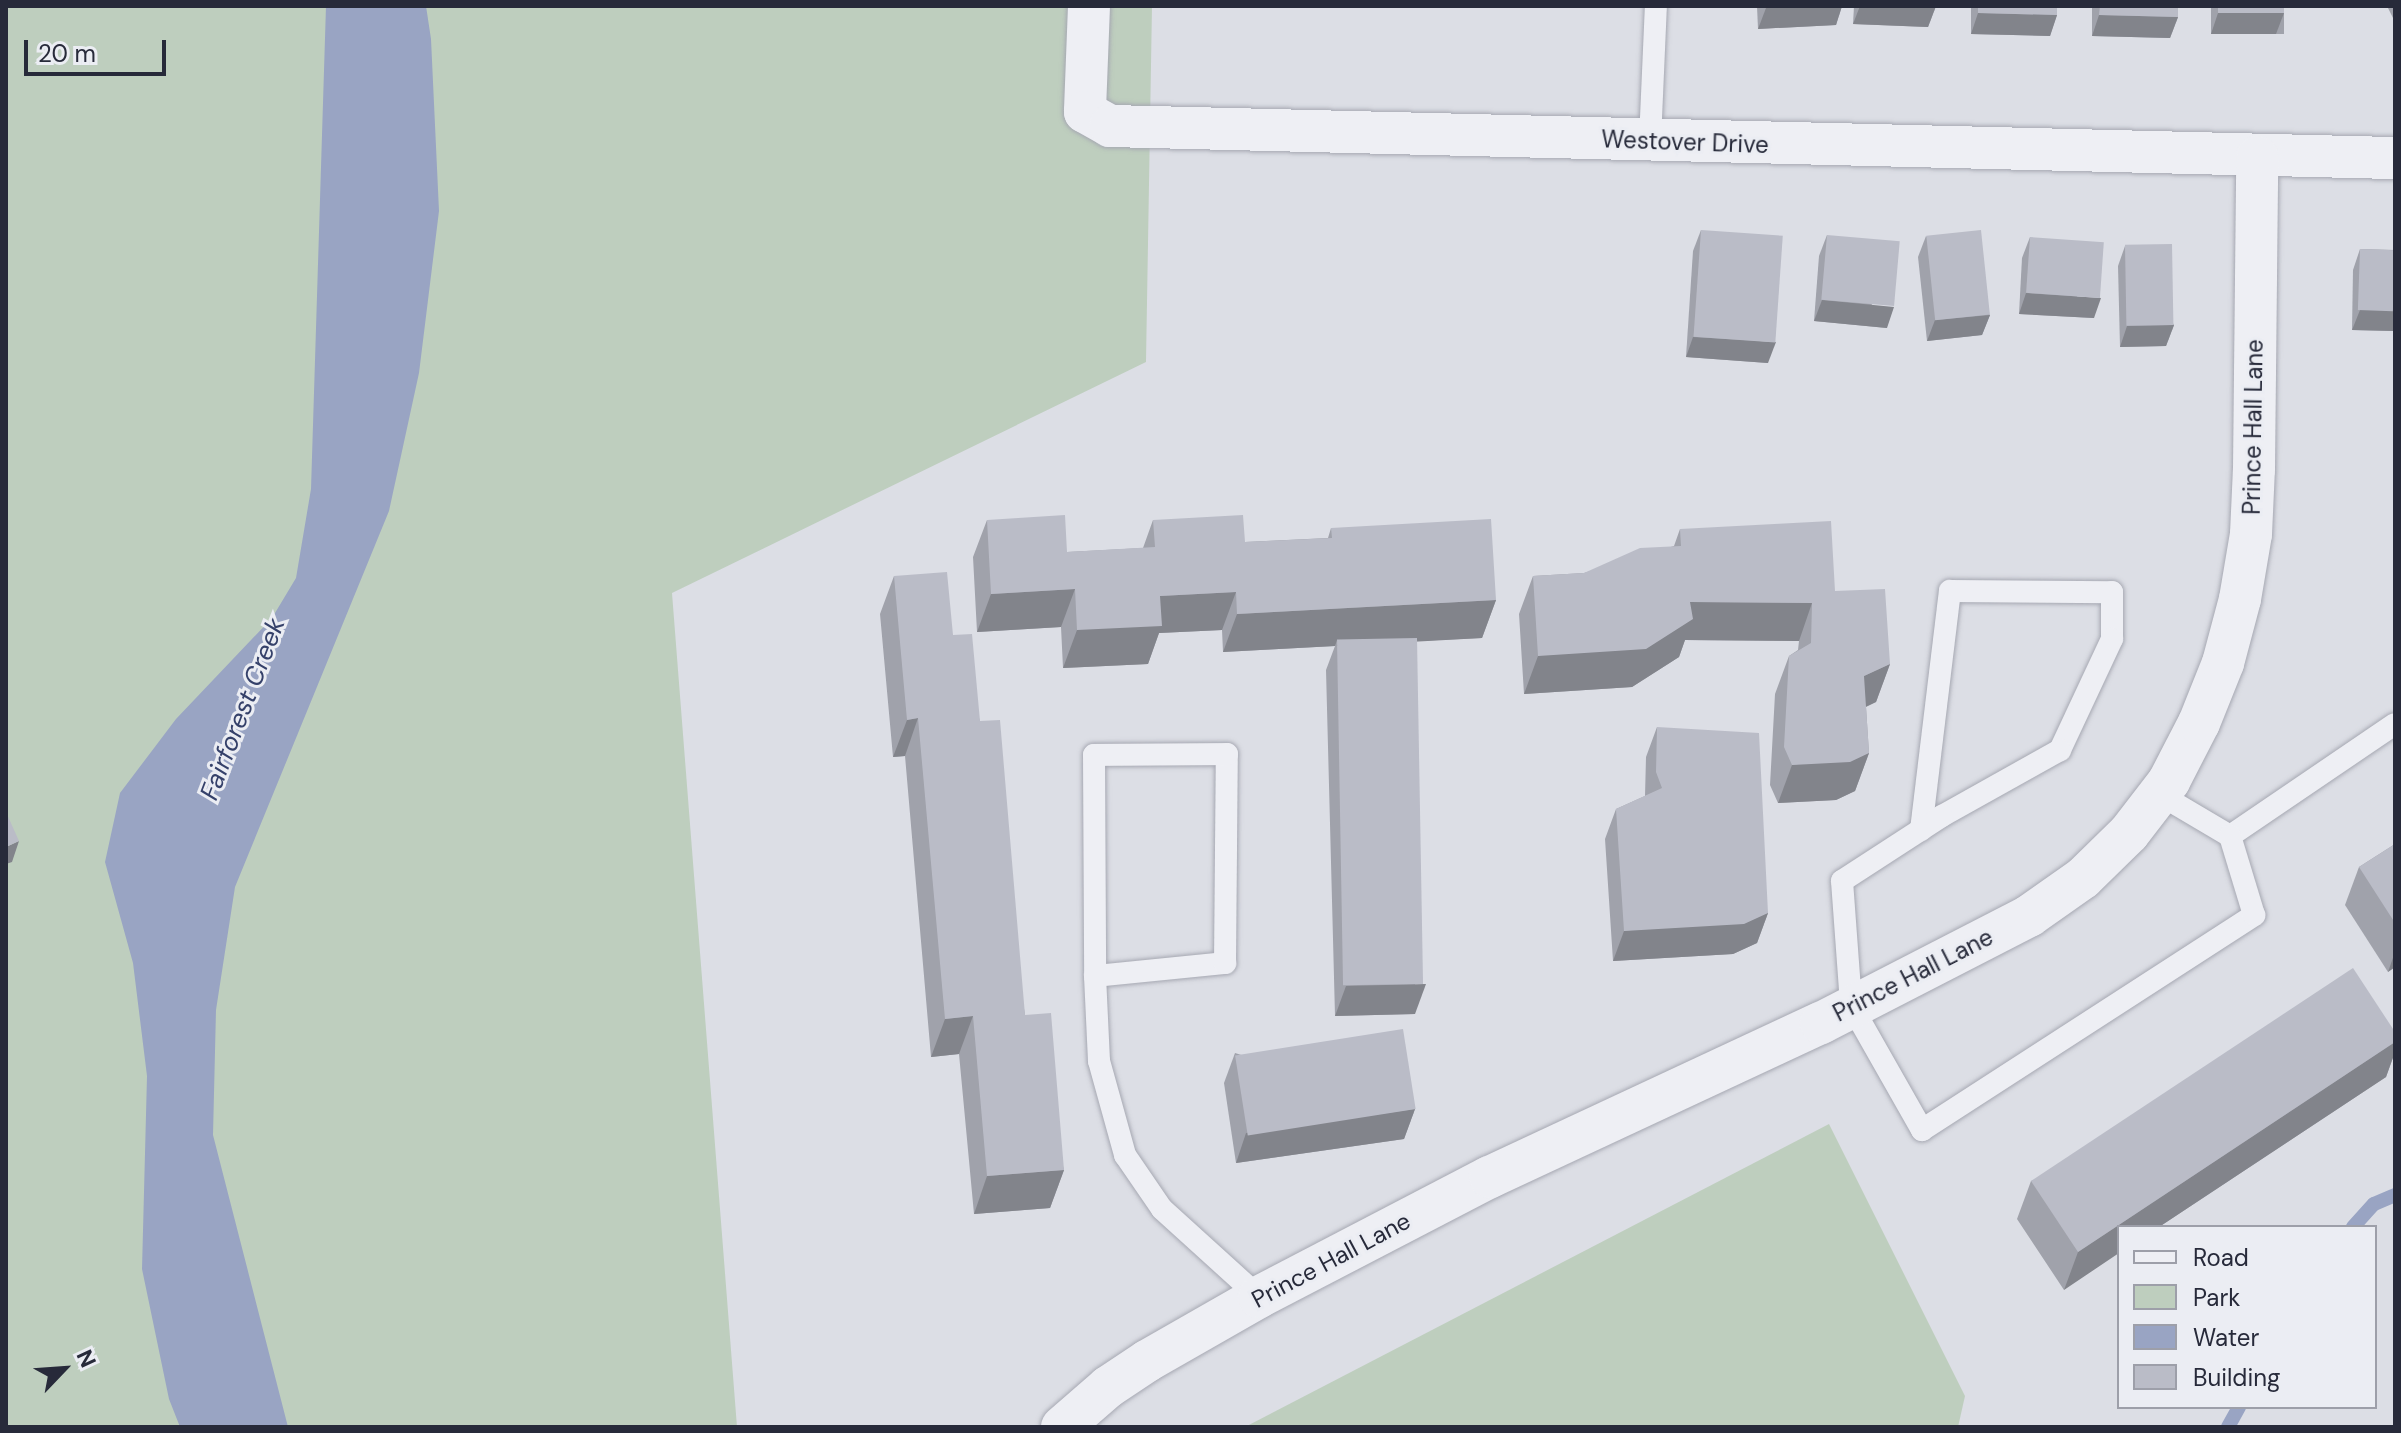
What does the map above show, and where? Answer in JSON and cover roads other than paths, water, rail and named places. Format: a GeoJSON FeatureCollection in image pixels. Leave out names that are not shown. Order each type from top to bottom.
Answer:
{"type":"FeatureCollection","features":[{"type":"Feature","properties":{"kind":"street","name":"Westover Drive"},"geometry":{"type":"LineString","coordinates":[[1089,6],[1085,112],[1110,126],[2257,157],[2395,158]]}},
{"type":"Feature","properties":{"kind":"street","name":"Prince Hall Lane"},"geometry":{"type":"LineString","coordinates":[[1062,1427],[1108,1387],[1147,1361],[1259,1297],[1490,1177],[1821,1023],[2029,916],[2083,878],[2129,833],[2159,794],[2199,723],[2223,663],[2240,599],[2251,534],[2257,157]]}},
{"type":"Feature","properties":{"kind":"lane"},"geometry":{"type":"LineString","coordinates":[[1650,141],[1656,6]]}},
{"type":"Feature","properties":{"kind":"lane"},"geometry":{"type":"LineString","coordinates":[[1921,830],[1950,591],[2112,592],[2112,639],[2060,750],[1921,830],[1842,881],[1851,1005],[1922,1130],[2254,915],[2230,836],[2159,794]]}},
{"type":"Feature","properties":{"kind":"lane"},"geometry":{"type":"LineString","coordinates":[[2230,836],[2395,724]]}},
{"type":"Feature","properties":{"kind":"lane"},"geometry":{"type":"LineString","coordinates":[[1095,976],[1225,963],[1227,754],[1094,755],[1095,976],[1099,1061],[1125,1155],[1162,1209],[1259,1297]]}},
{"type":"Feature","properties":{"kind":"water","name":"Fairforest Creek"},"geometry":{"type":"Polygon","coordinates":[[[326,6],[426,6],[431,39],[439,211],[419,373],[389,511],[235,887],[216,1010],[213,1135],[288,1427],[180,1427],[169,1399],[142,1269],[147,1076],[133,963],[105,862],[120,793],[176,719],[272,618],[296,578],[311,489],[326,6]]]}},
{"type":"Feature","properties":{"kind":"waterway"},"geometry":{"type":"LineString","coordinates":[[2355,1225],[2374,1204],[2395,1195]]}},
{"type":"Feature","properties":{"kind":"waterway"},"geometry":{"type":"LineString","coordinates":[[2228,1427],[2238,1409]]}}]}
